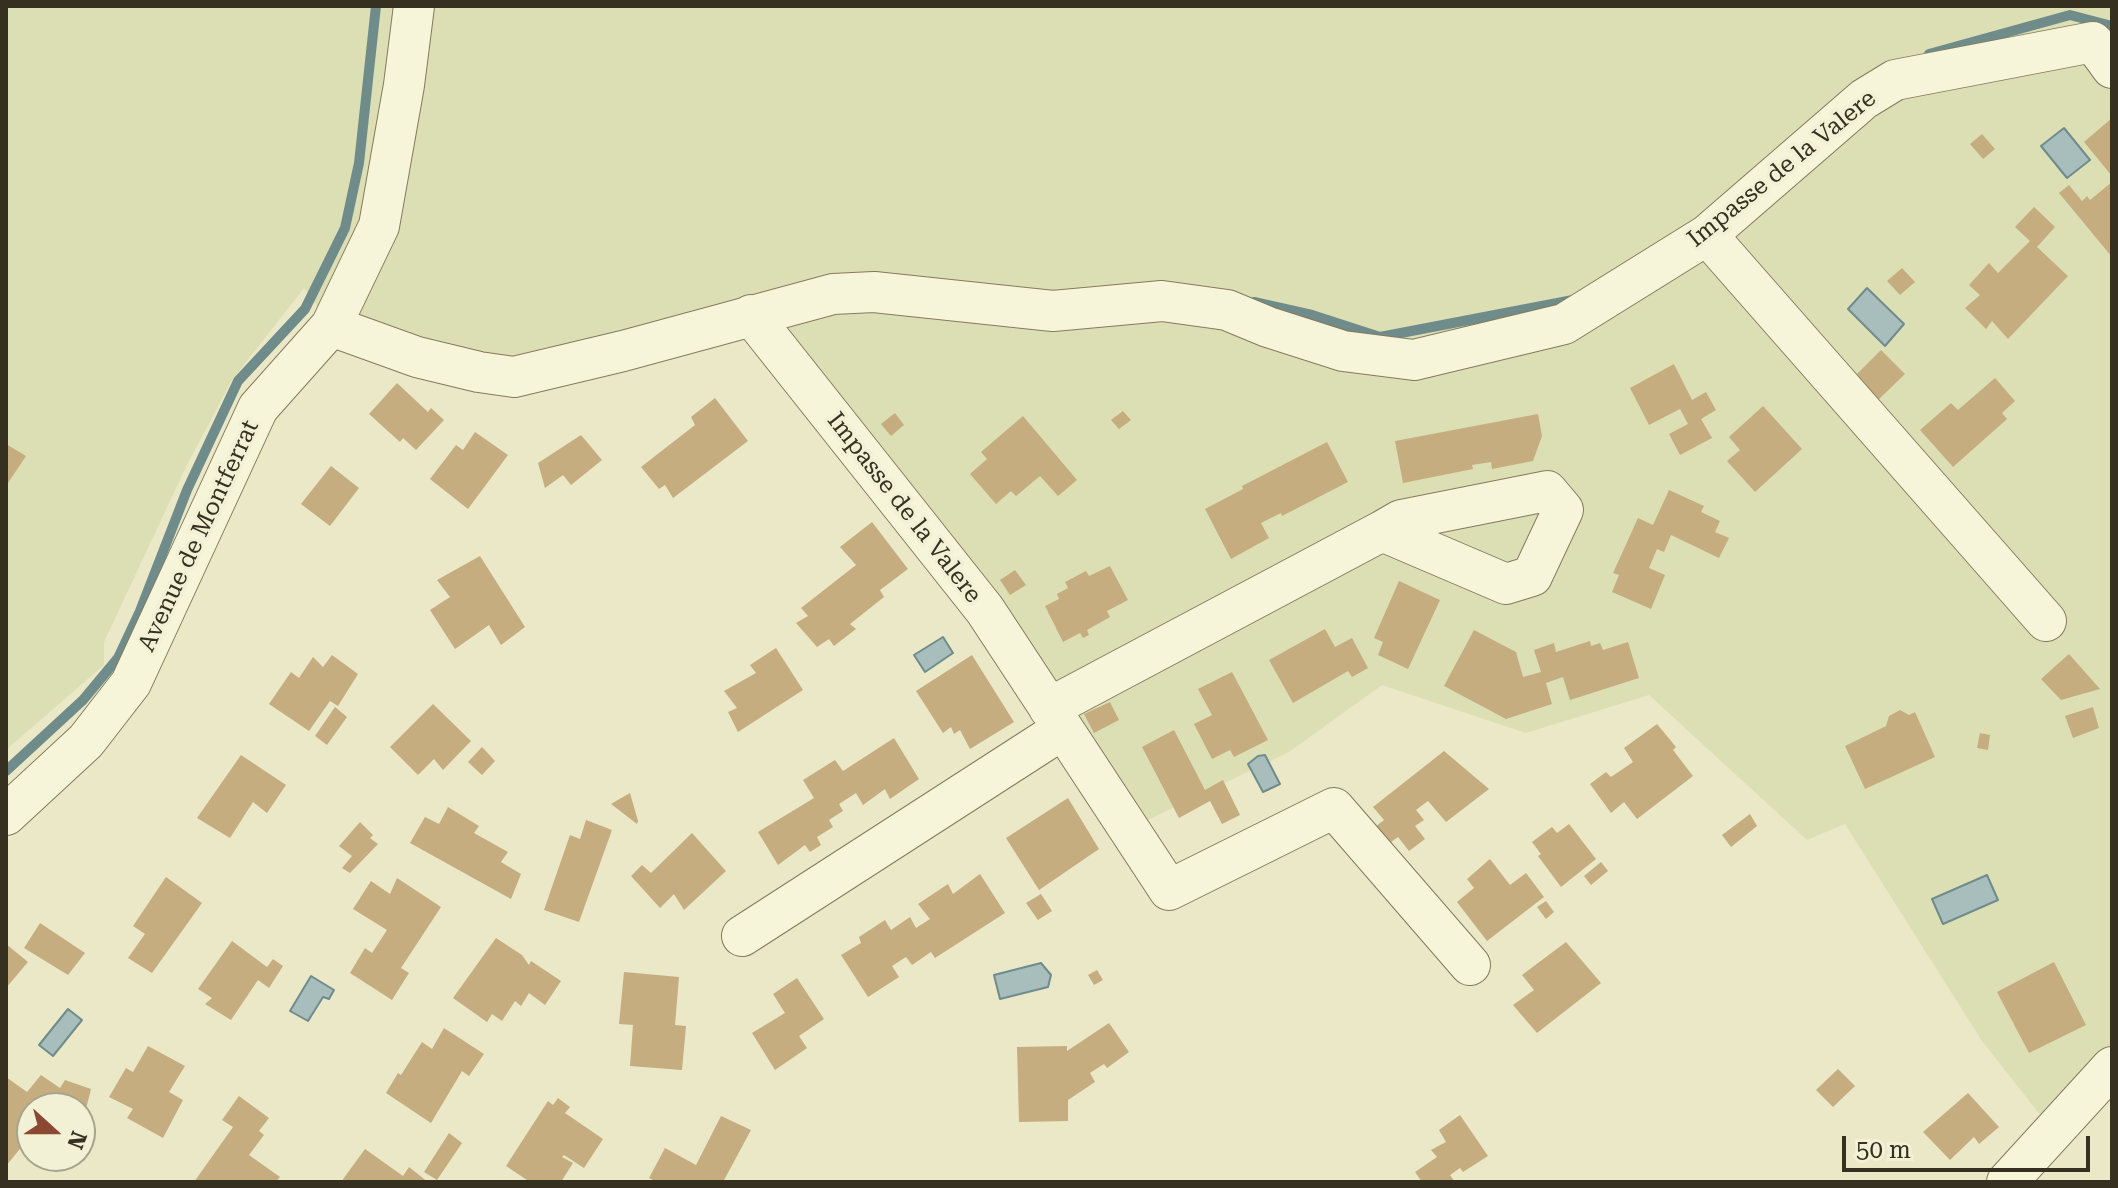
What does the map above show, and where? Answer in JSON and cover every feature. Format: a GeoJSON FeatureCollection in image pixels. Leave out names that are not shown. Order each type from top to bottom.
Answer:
{"type":"FeatureCollection","features":[{"type":"Feature","properties":{"kind":"street","name":"Avenue de Montferrat"},"geometry":{"type":"LineString","coordinates":[[6,815],[86,741],[131,683],[258,408],[331,326],[379,226],[404,85],[414,6]]}},
{"type":"Feature","properties":{"kind":"street","name":"Impasse de la Valere"},"geometry":{"type":"LineString","coordinates":[[331,326],[417,357],[514,377],[833,294],[874,292],[1053,311],[1162,301],[1227,310],[1343,351],[1414,360],[1564,324],[1707,235],[1864,99],[1895,80],[2093,42],[2112,68]]}},
{"type":"Feature","properties":{"kind":"street"},"geometry":{"type":"LineString","coordinates":[[1707,235],[2046,621]]}},
{"type":"Feature","properties":{"kind":"street","name":"Impasse de la Valere"},"geometry":{"type":"LineString","coordinates":[[751,315],[985,610],[1169,890],[1334,808],[1470,965]]}},
{"type":"Feature","properties":{"kind":"street"},"geometry":{"type":"LineString","coordinates":[[742,936],[1056,718],[1382,531]]}},
{"type":"Feature","properties":{"kind":"street"},"geometry":{"type":"LineString","coordinates":[[2007,1182],[2112,1067]]}},
{"type":"Feature","properties":{"kind":"green space"},"geometry":{"type":"Polygon","coordinates":[[[6,6],[2112,6],[2112,1067],[2053,1131],[1982,1041],[1845,824],[1807,840],[1649,695],[1526,733],[1382,685],[1289,752],[1129,829],[751,315],[514,377],[331,326],[304,288],[232,380],[186,467],[104,642],[104,665],[6,750],[6,6]]]}},
{"type":"Feature","properties":{"kind":"water"},"geometry":{"type":"Polygon","coordinates":[[[2064,128],[2090,160],[2067,178],[2041,146],[2064,128]]]}},
{"type":"Feature","properties":{"kind":"water"},"geometry":{"type":"Polygon","coordinates":[[[1867,288],[1904,324],[1885,346],[1848,309],[1867,288]]]}},
{"type":"Feature","properties":{"kind":"water"},"geometry":{"type":"Polygon","coordinates":[[[943,637],[953,653],[925,672],[914,655],[943,637]]]}},
{"type":"Feature","properties":{"kind":"water"},"geometry":{"type":"Polygon","coordinates":[[[1265,755],[1280,784],[1263,792],[1248,764],[1265,755]]]}},
{"type":"Feature","properties":{"kind":"water"},"geometry":{"type":"Polygon","coordinates":[[[1987,875],[1998,900],[1943,924],[1932,899],[1987,875]]]}},
{"type":"Feature","properties":{"kind":"water"},"geometry":{"type":"Polygon","coordinates":[[[1041,963],[1051,975],[1048,987],[1000,999],[994,975],[1041,963]]]}},
{"type":"Feature","properties":{"kind":"water"},"geometry":{"type":"Polygon","coordinates":[[[311,976],[334,990],[329,999],[323,997],[308,1021],[290,1011],[311,976]]]}},
{"type":"Feature","properties":{"kind":"water"},"geometry":{"type":"Polygon","coordinates":[[[68,1009],[82,1020],[53,1056],[39,1045],[68,1009]]]}},
{"type":"Feature","properties":{"kind":"building"},"geometry":{"type":"Polygon","coordinates":[[[2112,118],[2112,176],[2084,142],[2112,118]]]}},
{"type":"Feature","properties":{"kind":"building"},"geometry":{"type":"Polygon","coordinates":[[[1982,134],[1995,149],[1983,159],[1970,144],[1982,134]]]}},
{"type":"Feature","properties":{"kind":"building"},"geometry":{"type":"Polygon","coordinates":[[[2112,182],[2112,257],[2059,193],[2069,185],[2082,201],[2087,196],[2090,200],[2112,182]]]}},
{"type":"Feature","properties":{"kind":"building"},"geometry":{"type":"Polygon","coordinates":[[[2034,207],[2055,227],[2037,247],[2068,276],[2008,339],[1992,321],[1986,329],[1965,308],[1980,295],[1969,285],[1989,263],[1998,273],[2030,241],[2015,227],[2034,207]]]}},
{"type":"Feature","properties":{"kind":"building"},"geometry":{"type":"Polygon","coordinates":[[[1902,268],[1915,282],[1900,295],[1887,281],[1902,268]]]}},
{"type":"Feature","properties":{"kind":"building"},"geometry":{"type":"Polygon","coordinates":[[[1881,350],[1905,374],[1877,401],[1853,378],[1881,350]]]}},
{"type":"Feature","properties":{"kind":"building"},"geometry":{"type":"Polygon","coordinates":[[[1674,364],[1692,400],[1706,392],[1716,410],[1701,419],[1712,438],[1680,455],[1669,434],[1688,424],[1680,409],[1649,425],[1630,388],[1674,364]]]}},
{"type":"Feature","properties":{"kind":"building"},"geometry":{"type":"Polygon","coordinates":[[[1995,378],[2015,401],[2002,413],[2007,419],[1953,467],[1920,430],[1951,403],[1958,410],[1995,378]]]}},
{"type":"Feature","properties":{"kind":"building"},"geometry":{"type":"Polygon","coordinates":[[[397,383],[428,412],[431,408],[444,420],[416,450],[403,438],[400,442],[369,414],[397,383]]]}},
{"type":"Feature","properties":{"kind":"building"},"geometry":{"type":"Polygon","coordinates":[[[715,398],[748,441],[673,498],[665,485],[659,489],[641,467],[695,425],[691,417],[715,398]]]}},
{"type":"Feature","properties":{"kind":"building"},"geometry":{"type":"Polygon","coordinates":[[[1763,406],[1802,449],[1755,492],[1727,461],[1740,450],[1729,437],[1763,406]]]}},
{"type":"Feature","properties":{"kind":"building"},"geometry":{"type":"Polygon","coordinates":[[[1123,411],[1131,420],[1119,429],[1111,420],[1123,411]]]}},
{"type":"Feature","properties":{"kind":"building"},"geometry":{"type":"Polygon","coordinates":[[[895,413],[904,425],[891,436],[881,424],[895,413]]]}},
{"type":"Feature","properties":{"kind":"building"},"geometry":{"type":"Polygon","coordinates":[[[1538,414],[1542,436],[1533,461],[1492,469],[1491,462],[1472,465],[1473,469],[1403,483],[1395,441],[1538,414]]]}},
{"type":"Feature","properties":{"kind":"building"},"geometry":{"type":"Polygon","coordinates":[[[1023,416],[1077,480],[1058,496],[1040,476],[1016,496],[1011,491],[996,504],[970,474],[987,459],[981,452],[1023,416]]]}},
{"type":"Feature","properties":{"kind":"building"},"geometry":{"type":"Polygon","coordinates":[[[475,432],[508,455],[468,509],[430,479],[456,445],[463,450],[475,432]]]}},
{"type":"Feature","properties":{"kind":"building"},"geometry":{"type":"Polygon","coordinates":[[[581,435],[602,460],[571,485],[563,475],[545,488],[538,463],[581,435]]]}},
{"type":"Feature","properties":{"kind":"building"},"geometry":{"type":"Polygon","coordinates":[[[1327,442],[1348,482],[1282,516],[1281,513],[1261,523],[1269,538],[1231,559],[1205,509],[1327,442]]]}},
{"type":"Feature","properties":{"kind":"building"},"geometry":{"type":"Polygon","coordinates":[[[6,444],[26,456],[6,486],[6,444]]]}},
{"type":"Feature","properties":{"kind":"building"},"geometry":{"type":"Polygon","coordinates":[[[331,466],[359,488],[330,526],[301,504],[331,466]]]}},
{"type":"Feature","properties":{"kind":"building"},"geometry":{"type":"Polygon","coordinates":[[[1669,490],[1704,506],[1701,512],[1720,521],[1715,532],[1729,538],[1719,558],[1671,535],[1664,552],[1657,549],[1649,568],[1665,575],[1651,609],[1612,592],[1619,575],[1613,573],[1638,518],[1653,525],[1669,490]]]}},
{"type":"Feature","properties":{"kind":"building"},"geometry":{"type":"Polygon","coordinates":[[[872,522],[908,569],[880,590],[884,597],[850,624],[856,629],[834,646],[829,639],[817,647],[796,623],[808,616],[801,608],[856,565],[840,547],[872,522]]]}},
{"type":"Feature","properties":{"kind":"building"},"geometry":{"type":"Polygon","coordinates":[[[480,556],[525,627],[501,645],[489,625],[455,649],[430,610],[450,597],[437,580],[480,556]]]}},
{"type":"Feature","properties":{"kind":"building"},"geometry":{"type":"Polygon","coordinates":[[[1110,566],[1128,600],[1107,611],[1110,617],[1087,630],[1089,635],[1083,638],[1080,633],[1063,642],[1045,606],[1059,599],[1057,594],[1068,588],[1065,582],[1086,571],[1089,576],[1110,566]]]}},
{"type":"Feature","properties":{"kind":"building"},"geometry":{"type":"Polygon","coordinates":[[[1015,570],[1026,585],[1010,595],[1000,580],[1015,570]]]}},
{"type":"Feature","properties":{"kind":"building"},"geometry":{"type":"Polygon","coordinates":[[[1399,581],[1440,600],[1408,669],[1378,655],[1383,642],[1374,638],[1399,581]]]}},
{"type":"Feature","properties":{"kind":"building"},"geometry":{"type":"Polygon","coordinates":[[[1325,629],[1335,647],[1352,638],[1368,668],[1352,677],[1348,671],[1293,703],[1269,660],[1325,629]]]}},
{"type":"Feature","properties":{"kind":"building"},"geometry":{"type":"Polygon","coordinates":[[[1474,630],[1516,652],[1523,677],[1541,672],[1534,650],[1554,643],[1556,652],[1590,641],[1591,646],[1600,643],[1603,650],[1628,642],[1639,678],[1570,700],[1563,677],[1546,683],[1552,704],[1506,719],[1444,686],[1474,630]]]}},
{"type":"Feature","properties":{"kind":"building"},"geometry":{"type":"Polygon","coordinates":[[[776,648],[803,690],[738,732],[728,712],[737,708],[724,691],[756,673],[750,665],[776,648]]]}},
{"type":"Feature","properties":{"kind":"building"},"geometry":{"type":"Polygon","coordinates":[[[2069,654],[2100,689],[2061,700],[2041,679],[2069,654]]]}},
{"type":"Feature","properties":{"kind":"building"},"geometry":{"type":"Polygon","coordinates":[[[332,655],[358,674],[338,706],[330,701],[309,731],[269,704],[291,672],[299,678],[313,657],[323,667],[332,655]]]}},
{"type":"Feature","properties":{"kind":"building"},"geometry":{"type":"Polygon","coordinates":[[[972,655],[1014,722],[970,749],[960,730],[954,734],[951,727],[943,733],[916,691],[972,655]]]}},
{"type":"Feature","properties":{"kind":"building"},"geometry":{"type":"Polygon","coordinates":[[[1232,672],[1268,740],[1234,757],[1230,750],[1212,759],[1194,724],[1212,715],[1198,689],[1232,672]]]}},
{"type":"Feature","properties":{"kind":"building"},"geometry":{"type":"Polygon","coordinates":[[[1110,702],[1119,720],[1094,733],[1084,714],[1110,702]]]}},
{"type":"Feature","properties":{"kind":"building"},"geometry":{"type":"Polygon","coordinates":[[[433,704],[471,741],[443,770],[434,759],[418,775],[390,747],[433,704]]]}},
{"type":"Feature","properties":{"kind":"building"},"geometry":{"type":"Polygon","coordinates":[[[335,707],[347,717],[327,745],[315,736],[335,707]]]}},
{"type":"Feature","properties":{"kind":"building"},"geometry":{"type":"Polygon","coordinates":[[[2093,707],[2099,728],[2073,738],[2065,716],[2093,707]]]}},
{"type":"Feature","properties":{"kind":"building"},"geometry":{"type":"Polygon","coordinates":[[[1900,710],[1909,715],[1915,712],[1935,757],[1865,789],[1845,746],[1886,726],[1889,716],[1900,710]]]}},
{"type":"Feature","properties":{"kind":"building"},"geometry":{"type":"Polygon","coordinates":[[[1657,724],[1676,747],[1673,750],[1693,776],[1637,819],[1624,802],[1611,813],[1590,784],[1606,772],[1611,777],[1633,762],[1624,748],[1657,724]]]}},
{"type":"Feature","properties":{"kind":"building"},"geometry":{"type":"Polygon","coordinates":[[[1174,730],[1205,790],[1223,780],[1240,815],[1222,824],[1210,801],[1179,818],[1142,747],[1174,730]]]}},
{"type":"Feature","properties":{"kind":"building"},"geometry":{"type":"Polygon","coordinates":[[[1980,733],[1990,735],[1988,750],[1977,748],[1980,733]]]}},
{"type":"Feature","properties":{"kind":"building"},"geometry":{"type":"Polygon","coordinates":[[[894,738],[919,779],[890,799],[885,789],[863,805],[856,793],[839,804],[843,811],[829,820],[833,827],[817,837],[821,845],[810,852],[805,845],[778,865],[758,832],[814,798],[803,780],[835,760],[843,771],[894,738]]]}},
{"type":"Feature","properties":{"kind":"building"},"geometry":{"type":"Polygon","coordinates":[[[482,747],[495,761],[482,775],[468,762],[482,747]]]}},
{"type":"Feature","properties":{"kind":"building"},"geometry":{"type":"Polygon","coordinates":[[[1444,751],[1489,789],[1446,822],[1428,801],[1416,810],[1424,820],[1415,826],[1425,839],[1409,851],[1398,837],[1380,850],[1366,834],[1384,820],[1373,807],[1444,751]]]}},
{"type":"Feature","properties":{"kind":"building"},"geometry":{"type":"Polygon","coordinates":[[[241,755],[286,785],[267,813],[253,802],[230,838],[197,818],[241,755]]]}},
{"type":"Feature","properties":{"kind":"building"},"geometry":{"type":"Polygon","coordinates":[[[630,793],[638,821],[637,824],[611,804],[630,793]]]}},
{"type":"Feature","properties":{"kind":"building"},"geometry":{"type":"Polygon","coordinates":[[[1068,798],[1099,849],[1039,890],[1006,838],[1068,798]]]}},
{"type":"Feature","properties":{"kind":"building"},"geometry":{"type":"Polygon","coordinates":[[[448,807],[479,826],[474,833],[508,852],[501,862],[521,874],[511,899],[410,843],[425,817],[439,824],[448,807]]]}},
{"type":"Feature","properties":{"kind":"building"},"geometry":{"type":"Polygon","coordinates":[[[1750,814],[1757,826],[1731,847],[1722,835],[1750,814]]]}},
{"type":"Feature","properties":{"kind":"building"},"geometry":{"type":"Polygon","coordinates":[[[586,820],[612,830],[579,922],[544,910],[570,835],[580,839],[586,820]]]}},
{"type":"Feature","properties":{"kind":"building"},"geometry":{"type":"Polygon","coordinates":[[[360,822],[378,844],[350,873],[342,868],[352,856],[339,846],[360,822]]]}},
{"type":"Feature","properties":{"kind":"building"},"geometry":{"type":"Polygon","coordinates":[[[1569,824],[1596,859],[1561,887],[1538,856],[1541,854],[1532,842],[1552,827],[1557,833],[1569,824]]]}},
{"type":"Feature","properties":{"kind":"building"},"geometry":{"type":"Polygon","coordinates":[[[692,833],[726,871],[684,910],[674,894],[660,908],[631,876],[642,865],[651,873],[692,833]]]}},
{"type":"Feature","properties":{"kind":"building"},"geometry":{"type":"Polygon","coordinates":[[[1490,859],[1510,885],[1526,873],[1544,897],[1487,941],[1457,902],[1474,888],[1467,879],[1490,859]]]}},
{"type":"Feature","properties":{"kind":"building"},"geometry":{"type":"Polygon","coordinates":[[[1601,862],[1608,871],[1591,885],[1584,876],[1601,862]]]}},
{"type":"Feature","properties":{"kind":"building"},"geometry":{"type":"Polygon","coordinates":[[[980,874],[1005,913],[935,958],[931,952],[912,965],[906,957],[892,966],[899,977],[868,997],[841,955],[861,943],[859,937],[885,920],[891,930],[910,917],[916,928],[930,919],[918,904],[948,884],[953,894],[980,874]]]}},
{"type":"Feature","properties":{"kind":"building"},"geometry":{"type":"Polygon","coordinates":[[[166,877],[202,903],[152,973],[128,958],[145,934],[133,926],[166,877]]]}},
{"type":"Feature","properties":{"kind":"building"},"geometry":{"type":"Polygon","coordinates":[[[397,878],[441,907],[401,968],[409,973],[392,1000],[350,973],[365,948],[372,953],[387,930],[353,909],[371,881],[390,894],[397,878]]]}},
{"type":"Feature","properties":{"kind":"building"},"geometry":{"type":"Polygon","coordinates":[[[1041,894],[1052,911],[1038,920],[1026,903],[1041,894]]]}},
{"type":"Feature","properties":{"kind":"building"},"geometry":{"type":"Polygon","coordinates":[[[1546,901],[1554,912],[1546,919],[1537,907],[1546,901]]]}},
{"type":"Feature","properties":{"kind":"building"},"geometry":{"type":"Polygon","coordinates":[[[40,923],[85,953],[68,975],[24,948],[40,923]]]}},
{"type":"Feature","properties":{"kind":"building"},"geometry":{"type":"Polygon","coordinates":[[[496,938],[522,955],[529,965],[531,961],[561,981],[545,1005],[529,993],[521,1006],[515,1001],[502,1021],[492,1014],[487,1022],[453,998],[496,938]]]}},
{"type":"Feature","properties":{"kind":"building"},"geometry":{"type":"Polygon","coordinates":[[[232,941],[267,967],[273,959],[283,966],[269,988],[258,980],[231,1020],[205,1004],[212,998],[198,989],[232,941]]]}},
{"type":"Feature","properties":{"kind":"building"},"geometry":{"type":"Polygon","coordinates":[[[1566,942],[1601,983],[1537,1033],[1513,1005],[1534,990],[1522,975],[1566,942]]]}},
{"type":"Feature","properties":{"kind":"building"},"geometry":{"type":"Polygon","coordinates":[[[6,944],[28,962],[6,988],[6,944]]]}},
{"type":"Feature","properties":{"kind":"building"},"geometry":{"type":"Polygon","coordinates":[[[2054,962],[2086,1025],[2029,1053],[1997,992],[2054,962]]]}},
{"type":"Feature","properties":{"kind":"building"},"geometry":{"type":"Polygon","coordinates":[[[1097,970],[1103,980],[1094,985],[1088,975],[1097,970]]]}},
{"type":"Feature","properties":{"kind":"building"},"geometry":{"type":"Polygon","coordinates":[[[624,972],[679,977],[675,1025],[686,1026],[682,1070],[630,1066],[633,1025],[619,1024],[624,972]]]}},
{"type":"Feature","properties":{"kind":"building"},"geometry":{"type":"Polygon","coordinates":[[[797,978],[824,1019],[799,1036],[807,1048],[775,1070],[752,1033],[785,1013],[773,994],[797,978]]]}},
{"type":"Feature","properties":{"kind":"building"},"geometry":{"type":"Polygon","coordinates":[[[1109,1023],[1129,1052],[1107,1068],[1104,1064],[1090,1073],[1095,1082],[1068,1100],[1068,1121],[1019,1122],[1017,1047],[1067,1046],[1067,1051],[1109,1023]]]}},
{"type":"Feature","properties":{"kind":"building"},"geometry":{"type":"Polygon","coordinates":[[[444,1028],[484,1054],[469,1076],[462,1071],[431,1123],[386,1093],[422,1042],[432,1049],[444,1028]]]}},
{"type":"Feature","properties":{"kind":"building"},"geometry":{"type":"Polygon","coordinates":[[[148,1046],[185,1066],[169,1092],[183,1100],[163,1138],[127,1118],[133,1109],[109,1097],[126,1068],[133,1072],[148,1046]]]}},
{"type":"Feature","properties":{"kind":"building"},"geometry":{"type":"Polygon","coordinates":[[[1838,1069],[1855,1086],[1833,1107],[1816,1090],[1838,1069]]]}},
{"type":"Feature","properties":{"kind":"building"},"geometry":{"type":"Polygon","coordinates":[[[41,1075],[60,1088],[65,1080],[91,1089],[90,1092],[27,1092],[41,1075]]]}},
{"type":"Feature","properties":{"kind":"building"},"geometry":{"type":"Polygon","coordinates":[[[6,1077],[27,1092],[16,1092],[16,1154],[6,1166],[6,1077]]]}},
{"type":"Feature","properties":{"kind":"building"},"geometry":{"type":"Polygon","coordinates":[[[1968,1093],[1999,1127],[1979,1144],[1974,1137],[1950,1160],[1923,1132],[1968,1093]]]}},
{"type":"Feature","properties":{"kind":"building"},"geometry":{"type":"Polygon","coordinates":[[[239,1096],[269,1118],[259,1131],[264,1135],[249,1155],[280,1177],[276,1182],[194,1182],[233,1127],[222,1120],[239,1096]]]}},
{"type":"Feature","properties":{"kind":"building"},"geometry":{"type":"Polygon","coordinates":[[[558,1098],[570,1107],[565,1113],[603,1139],[584,1168],[564,1155],[562,1157],[573,1163],[561,1182],[530,1182],[506,1166],[548,1101],[553,1105],[558,1098]]]}},
{"type":"Feature","properties":{"kind":"building"},"geometry":{"type":"Polygon","coordinates":[[[1460,1115],[1488,1156],[1463,1172],[1460,1168],[1450,1175],[1455,1182],[1422,1182],[1415,1172],[1437,1157],[1431,1150],[1446,1142],[1439,1130],[1460,1115]]]}},
{"type":"Feature","properties":{"kind":"building"},"geometry":{"type":"Polygon","coordinates":[[[721,1116],[751,1130],[723,1182],[657,1182],[649,1178],[665,1148],[696,1165],[721,1116]]]}},
{"type":"Feature","properties":{"kind":"building"},"geometry":{"type":"Polygon","coordinates":[[[449,1133],[462,1143],[437,1180],[424,1172],[449,1133]]]}},
{"type":"Feature","properties":{"kind":"building"},"geometry":{"type":"Polygon","coordinates":[[[365,1149],[403,1176],[409,1167],[428,1182],[341,1182],[365,1149]]]}},
{"type":"Feature","properties":{"kind":"waterway"},"geometry":{"type":"LineString","coordinates":[[6,771],[83,700],[118,658],[140,611],[187,490],[238,381],[305,309],[345,228],[359,163],[376,6]]}},
{"type":"Feature","properties":{"kind":"waterway"},"geometry":{"type":"LineString","coordinates":[[1929,54],[2070,15],[2112,26]]}},
{"type":"Feature","properties":{"kind":"waterway"},"geometry":{"type":"LineString","coordinates":[[1254,302],[1312,315],[1380,337],[1573,300]]}}]}
